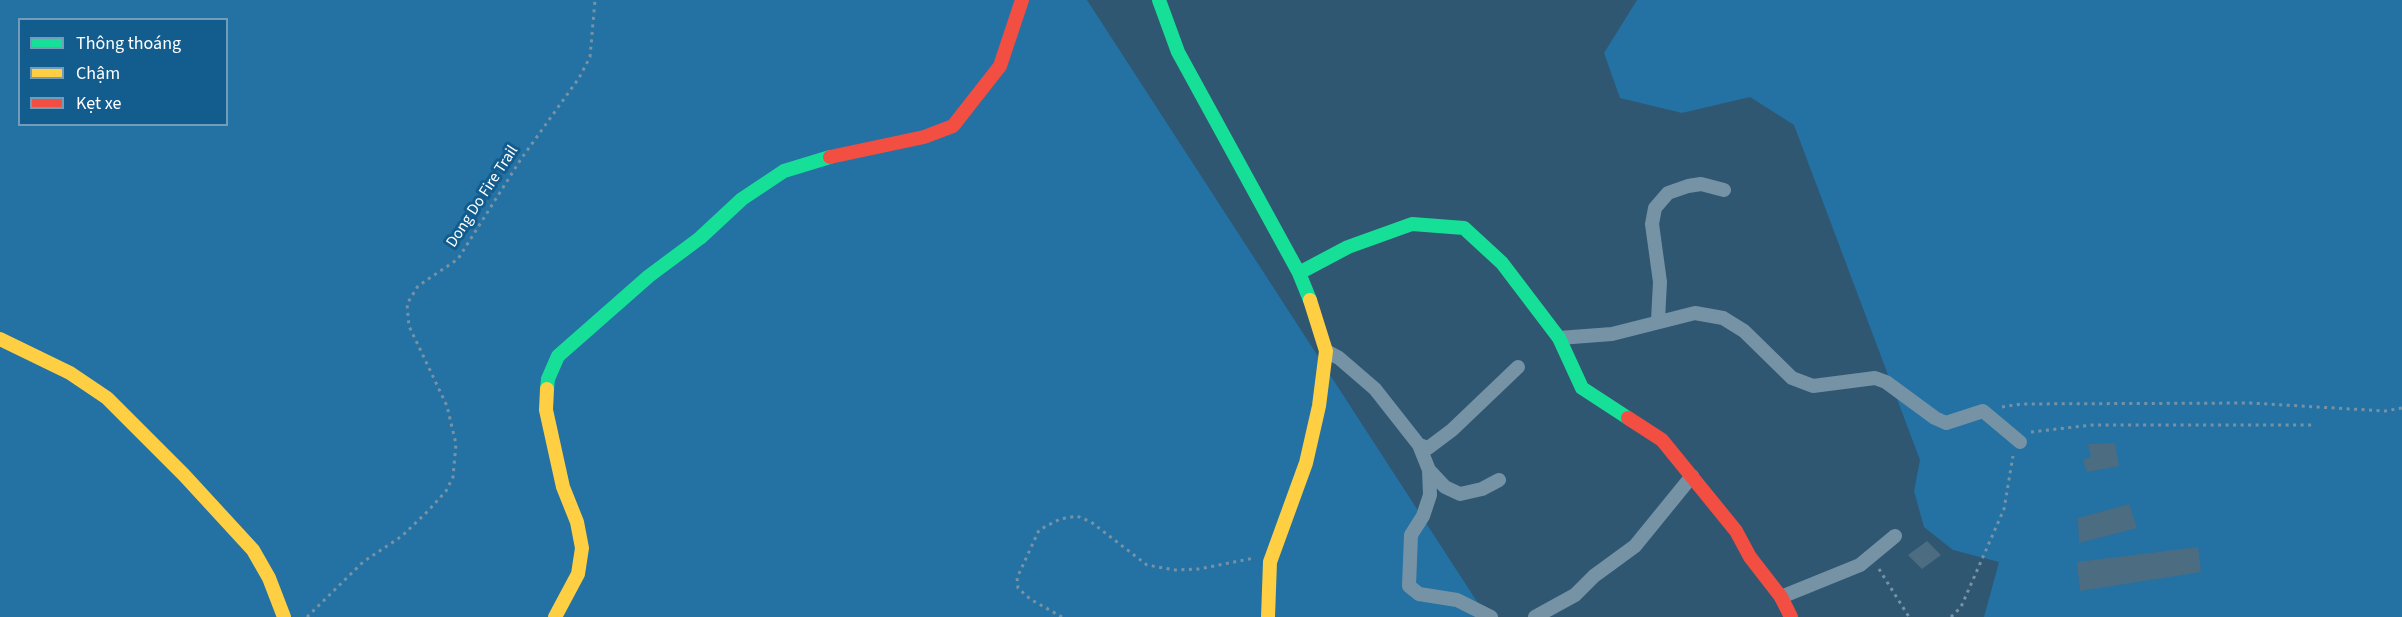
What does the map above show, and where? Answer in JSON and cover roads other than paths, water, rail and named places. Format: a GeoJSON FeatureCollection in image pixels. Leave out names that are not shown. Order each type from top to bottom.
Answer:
{"type":"FeatureCollection","features":[{"type":"Feature","properties":{"kind":"street"},"geometry":{"type":"LineString","coordinates":[[555,617],[578,574],[582,548],[577,522],[563,487],[546,410],[548,379],[558,356],[641,283],[700,238],[742,199],[784,171],[832,156],[924,137],[953,126],[1000,66],[1022,0]]}},
{"type":"Feature","properties":{"kind":"street"},"geometry":{"type":"LineString","coordinates":[[1159,0],[1179,52],[1299,273],[1320,325],[1326,351],[1319,406],[1306,463],[1270,561],[1268,617]]}},
{"type":"Feature","properties":{"kind":"street"},"geometry":{"type":"LineString","coordinates":[[1658,320],[1660,282],[1652,224],[1656,208],[1668,193],[1688,186],[1701,184],[1724,190]]}},
{"type":"Feature","properties":{"kind":"street"},"geometry":{"type":"LineString","coordinates":[[1299,273],[1348,247],[1412,224],[1464,228],[1502,263],[1559,338],[1582,388],[1662,440],[1736,531],[1750,557],[1781,597],[1791,617]]}},
{"type":"Feature","properties":{"kind":"street"},"geometry":{"type":"LineString","coordinates":[[1559,338],[1612,334],[1658,320],[1695,313],[1722,318],[1744,331],[1792,378],[1813,386],[1875,378],[1886,382],[1935,418],[1946,423],[1983,411],[2020,442]]}},
{"type":"Feature","properties":{"kind":"street"},"geometry":{"type":"LineString","coordinates":[[0,339],[70,373],[107,398],[253,550],[269,578],[284,617]]}},
{"type":"Feature","properties":{"kind":"street"},"geometry":{"type":"LineString","coordinates":[[1326,351],[1339,358],[1376,389],[1419,445],[1429,470],[1430,495],[1423,516],[1411,535],[1409,586],[1419,594],[1457,600],[1491,617]]}},
{"type":"Feature","properties":{"kind":"street"},"geometry":{"type":"LineString","coordinates":[[1419,445],[1428,448],[1438,442],[1518,367]]}},
{"type":"Feature","properties":{"kind":"street"},"geometry":{"type":"LineString","coordinates":[[1429,470],[1445,487],[1460,494],[1482,489],[1499,480]]}},
{"type":"Feature","properties":{"kind":"street"},"geometry":{"type":"LineString","coordinates":[[1534,617],[1575,595],[1594,576],[1635,546],[1692,476]]}},
{"type":"Feature","properties":{"kind":"street"},"geometry":{"type":"LineString","coordinates":[[1781,597],[1860,565],[1895,536]]}}]}
